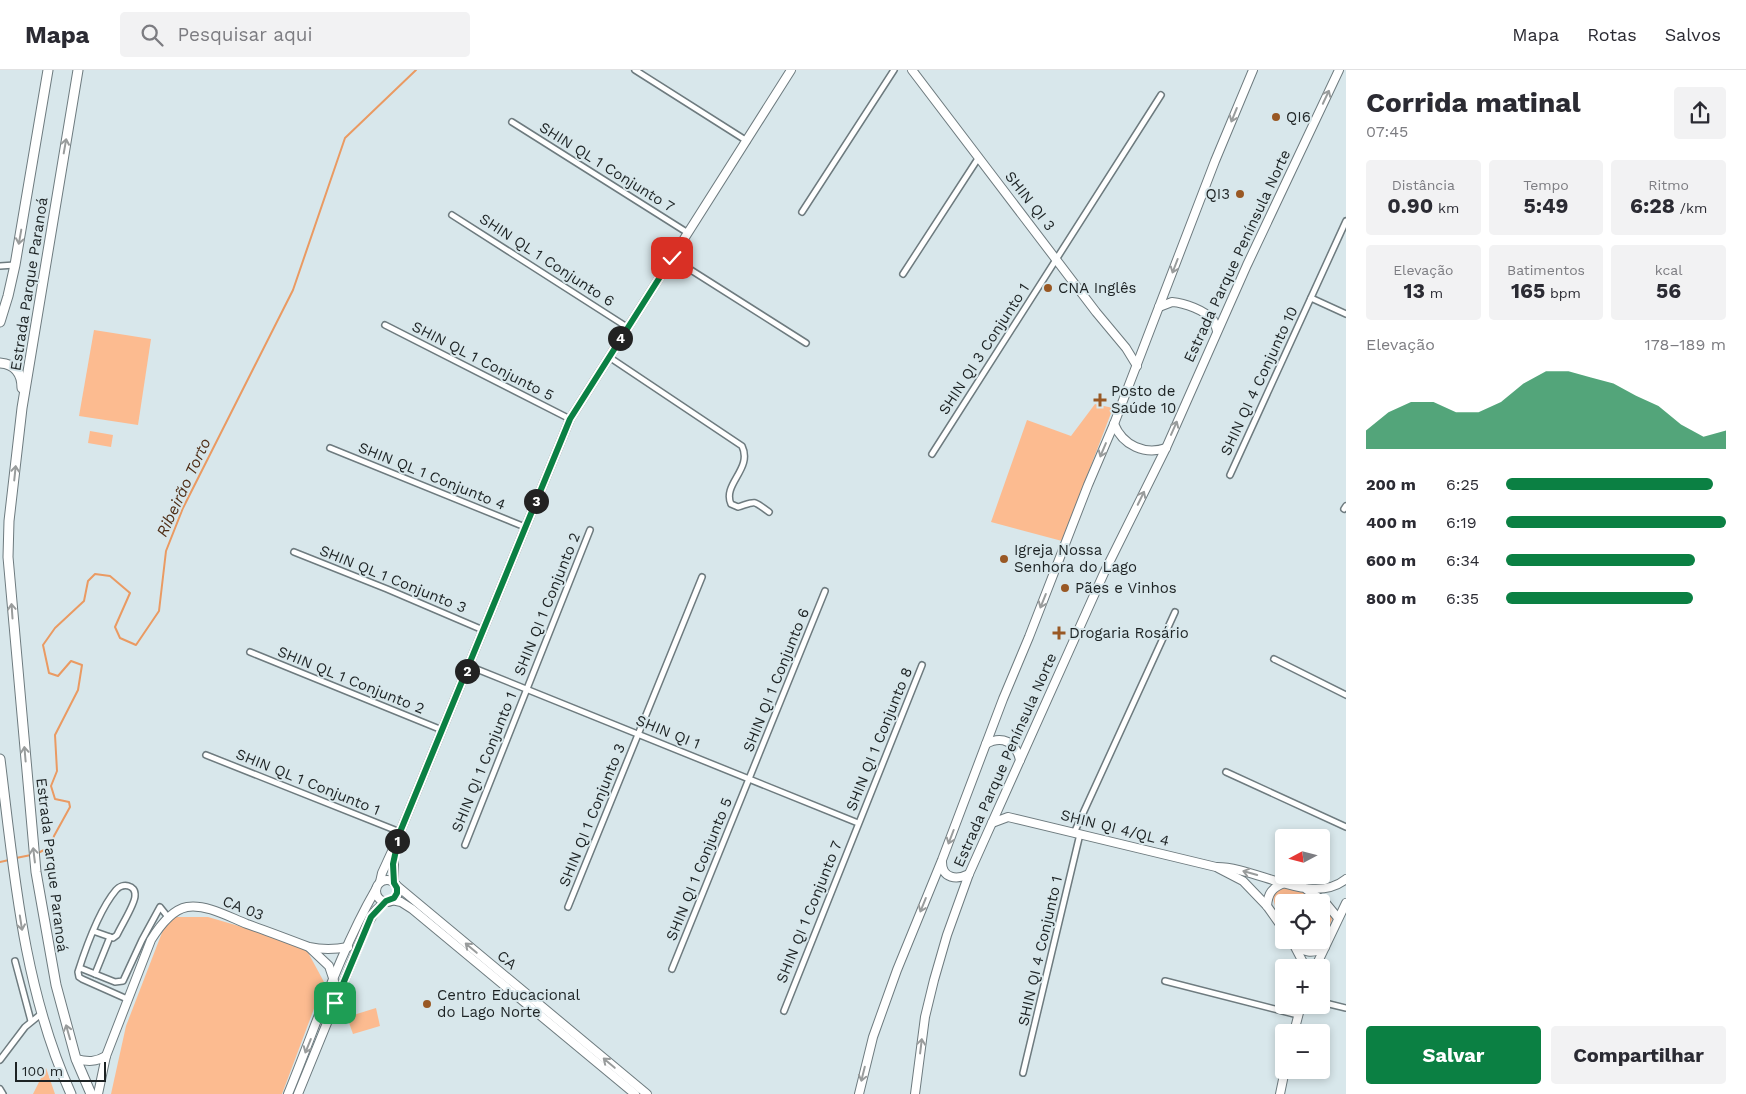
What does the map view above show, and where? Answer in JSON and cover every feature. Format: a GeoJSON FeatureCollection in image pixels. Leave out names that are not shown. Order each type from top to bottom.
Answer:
{"type":"FeatureCollection","features":[{"type":"Feature","properties":{"kind":"main road","name":"Estrada Parque Paranoá"},"geometry":{"type":"LineString","coordinates":[[0,322],[15,265],[48,70]]}},
{"type":"Feature","properties":{"kind":"main road","name":"Estrada Parque Paranoá"},"geometry":{"type":"LineString","coordinates":[[78,70],[22,408],[9,521],[8,565],[36,872],[56,985],[76,1059],[91,1094]]}},
{"type":"Feature","properties":{"kind":"main road"},"geometry":{"type":"LineString","coordinates":[[0,363],[10,364],[16,368],[21,376],[22,408]]}},
{"type":"Feature","properties":{"kind":"main road"},"geometry":{"type":"LineString","coordinates":[[0,534],[6,528],[9,521]]}},
{"type":"Feature","properties":{"kind":"main road"},"geometry":{"type":"LineString","coordinates":[[0,759],[14,875],[28,962],[42,1014],[71,1094]]}},
{"type":"Feature","properties":{"kind":"street"},"geometry":{"type":"LineString","coordinates":[[636,70],[747,141]]}},
{"type":"Feature","properties":{"kind":"street"},"geometry":{"type":"LineString","coordinates":[[298,1094],[367,925],[376,910],[397,893],[393,864],[400,832],[570,419],[791,70]]}},
{"type":"Feature","properties":{"kind":"street"},"geometry":{"type":"LineString","coordinates":[[802,212],[894,70]]}},
{"type":"Feature","properties":{"kind":"street","name":"SHIN QI 3"},"geometry":{"type":"LineString","coordinates":[[912,70],[1057,258],[1096,312],[1126,348],[1137,366]]}},
{"type":"Feature","properties":{"kind":"street","name":"Estrada Parque Península Norte"},"geometry":{"type":"LineString","coordinates":[[859,1094],[864,1070],[884,1005],[1088,485],[1160,308],[1215,161],[1253,70]]}},
{"type":"Feature","properties":{"kind":"street","name":"Estrada Parque Península Norte"},"geometry":{"type":"LineString","coordinates":[[915,1094],[925,1017],[934,980],[969,874],[1104,573],[1166,448],[1217,332],[1338,70]]}},
{"type":"Feature","properties":{"kind":"street","name":"SHIN QI 3 Conjunto 1"},"geometry":{"type":"LineString","coordinates":[[932,454],[1161,95]]}},
{"type":"Feature","properties":{"kind":"street","name":"SHIN QL 1 Conjunto 7"},"geometry":{"type":"LineString","coordinates":[[512,122],[688,233]]}},
{"type":"Feature","properties":{"kind":"street"},"geometry":{"type":"LineString","coordinates":[[903,274],[979,157]]}},
{"type":"Feature","properties":{"kind":"street","name":"SHIN QL 1 Conjunto 6"},"geometry":{"type":"LineString","coordinates":[[452,215],[627,327]]}},
{"type":"Feature","properties":{"kind":"street","name":"SHIN QI 4 Conjunto 10"},"geometry":{"type":"LineString","coordinates":[[1230,474],[1346,221]]}},
{"type":"Feature","properties":{"kind":"street"},"geometry":{"type":"LineString","coordinates":[[672,258],[806,343]]}},
{"type":"Feature","properties":{"kind":"street"},"geometry":{"type":"LineString","coordinates":[[0,266],[15,265]]}},
{"type":"Feature","properties":{"kind":"street"},"geometry":{"type":"LineString","coordinates":[[1311,298],[1346,314]]}},
{"type":"Feature","properties":{"kind":"street"},"geometry":{"type":"LineString","coordinates":[[1160,308],[1172,302],[1190,307],[1211,318],[1217,332]]}},
{"type":"Feature","properties":{"kind":"street","name":"SHIN QL 1 Conjunto 5"},"geometry":{"type":"LineString","coordinates":[[385,325],[570,419]]}},
{"type":"Feature","properties":{"kind":"street"},"geometry":{"type":"LineString","coordinates":[[1126,348],[1142,351]]}},
{"type":"Feature","properties":{"kind":"street"},"geometry":{"type":"LineString","coordinates":[[609,357],[742,446],[745,455],[743,467],[732,485],[729,501],[738,507],[750,502],[755,503],[769,512]]}},
{"type":"Feature","properties":{"kind":"street"},"geometry":{"type":"LineString","coordinates":[[1114,424],[1123,438],[1143,450],[1154,451],[1166,448]]}},
{"type":"Feature","properties":{"kind":"street","name":"SHIN QL 1 Conjunto 4"},"geometry":{"type":"LineString","coordinates":[[330,448],[525,528]]}},
{"type":"Feature","properties":{"kind":"street","name":"SHIN QI 1 Conjunto 2"},"geometry":{"type":"LineString","coordinates":[[527,688],[590,530]]}},
{"type":"Feature","properties":{"kind":"street","name":"SHIN QL 1 Conjunto 3"},"geometry":{"type":"LineString","coordinates":[[294,552],[483,630]]}},
{"type":"Feature","properties":{"kind":"street","name":"SHIN QI 1 Conjunto 3"},"geometry":{"type":"LineString","coordinates":[[568,907],[702,577]]}},
{"type":"Feature","properties":{"kind":"street","name":"SHIN QI 1 Conjunto 6"},"geometry":{"type":"LineString","coordinates":[[749,779],[825,591]]}},
{"type":"Feature","properties":{"kind":"street","name":"SHIN QI 4 Conjunto 1"},"geometry":{"type":"LineString","coordinates":[[1023,1073],[1077,834],[1175,612]]}},
{"type":"Feature","properties":{"kind":"street","name":"SHIN QL 1 Conjunto 2"},"geometry":{"type":"LineString","coordinates":[[250,652],[442,730]]}},
{"type":"Feature","properties":{"kind":"street"},"geometry":{"type":"LineString","coordinates":[[1274,660],[1346,694]]}},
{"type":"Feature","properties":{"kind":"street","name":"SHIN QI 1 Conjunto 8"},"geometry":{"type":"LineString","coordinates":[[858,823],[922,665]]}},
{"type":"Feature","properties":{"kind":"street","name":"SHIN QI 1"},"geometry":{"type":"LineString","coordinates":[[469,666],[858,823]]}},
{"type":"Feature","properties":{"kind":"street","name":"SHIN QI 1 Conjunto 1"},"geometry":{"type":"LineString","coordinates":[[464,845],[527,688]]}},
{"type":"Feature","properties":{"kind":"street"},"geometry":{"type":"LineString","coordinates":[[986,744],[1000,739],[1008,741],[1018,752],[1020,760]]}},
{"type":"Feature","properties":{"kind":"street","name":"SHIN QL 1 Conjunto 1"},"geometry":{"type":"LineString","coordinates":[[206,755],[400,832]]}},
{"type":"Feature","properties":{"kind":"street"},"geometry":{"type":"LineString","coordinates":[[1226,772],[1346,827]]}},
{"type":"Feature","properties":{"kind":"street","name":"SHIN QI 1 Conjunto 5"},"geometry":{"type":"LineString","coordinates":[[672,969],[749,779]]}},
{"type":"Feature","properties":{"kind":"street"},"geometry":{"type":"LineString","coordinates":[[992,823],[1008,817],[1003,812],[1000,804]]}},
{"type":"Feature","properties":{"kind":"street","name":"SHIN QI 4/QL 4"},"geometry":{"type":"LineString","coordinates":[[1008,817],[1216,867],[1242,870],[1275,880]]}},
{"type":"Feature","properties":{"kind":"street","name":"SHIN QI 1 Conjunto 7"},"geometry":{"type":"LineString","coordinates":[[784,1010],[858,823]]}},
{"type":"Feature","properties":{"kind":"street"},"geometry":{"type":"LineString","coordinates":[[288,1094],[348,947],[366,907],[378,886],[390,854],[396,846]]}},
{"type":"Feature","properties":{"kind":"street"},"geometry":{"type":"LineString","coordinates":[[942,860],[942,866],[950,876],[956,878],[969,874]]}},
{"type":"Feature","properties":{"kind":"street","name":"SHIN QI 4/QL 4"},"geometry":{"type":"LineString","coordinates":[[1216,867],[1243,881],[1275,917]]}},
{"type":"Feature","properties":{"kind":"street","name":"SHIN QI 4/QL 4"},"geometry":{"type":"LineString","coordinates":[[1288,884],[1315,889],[1333,887],[1346,879]]}},
{"type":"Feature","properties":{"kind":"street"},"geometry":{"type":"LineString","coordinates":[[378,886],[386,880],[395,884]]}},
{"type":"Feature","properties":{"kind":"street","name":"CA"},"geometry":{"type":"LineString","coordinates":[[395,884],[647,1094]]}},
{"type":"Feature","properties":{"kind":"street"},"geometry":{"type":"LineString","coordinates":[[1267,906],[1269,893],[1282,884]]}},
{"type":"Feature","properties":{"kind":"street"},"geometry":{"type":"LineString","coordinates":[[93,931],[110,937],[117,935],[135,898],[134,890],[130,886],[122,885],[108,901],[93,931],[78,974],[82,979],[127,999]]}},
{"type":"Feature","properties":{"kind":"street"},"geometry":{"type":"LineString","coordinates":[[378,886],[378,898],[389,901]]}},
{"type":"Feature","properties":{"kind":"street"},"geometry":{"type":"LineString","coordinates":[[1301,887],[1319,896],[1338,918]]}},
{"type":"Feature","properties":{"kind":"street","name":"CA"},"geometry":{"type":"LineString","coordinates":[[389,901],[401,902],[412,909],[635,1094]]}},
{"type":"Feature","properties":{"kind":"street"},"geometry":{"type":"LineString","coordinates":[[1330,935],[1346,903]]}},
{"type":"Feature","properties":{"kind":"street","name":"CA 03"},"geometry":{"type":"LineString","coordinates":[[80,968],[115,982],[123,981],[160,907],[168,918]]}},
{"type":"Feature","properties":{"kind":"street","name":"CA 03"},"geometry":{"type":"LineString","coordinates":[[98,1094],[106,1056],[151,940],[157,930],[177,911],[187,908],[202,908],[309,947],[330,950],[348,947]]}},
{"type":"Feature","properties":{"kind":"street"},"geometry":{"type":"LineString","coordinates":[[96,974],[110,937]]}},
{"type":"Feature","properties":{"kind":"street","name":"CA 03"},"geometry":{"type":"LineString","coordinates":[[309,947],[329,966],[334,981]]}},
{"type":"Feature","properties":{"kind":"street"},"geometry":{"type":"LineString","coordinates":[[1302,949],[1306,952],[1316,952],[1321,949]]}},
{"type":"Feature","properties":{"kind":"street"},"geometry":{"type":"LineString","coordinates":[[16,961],[31,1021]]}},
{"type":"Feature","properties":{"kind":"street"},"geometry":{"type":"LineString","coordinates":[[1165,981],[1275,1008]]}},
{"type":"Feature","properties":{"kind":"street"},"geometry":{"type":"LineString","coordinates":[[1330,1004],[1346,1008]]}},
{"type":"Feature","properties":{"kind":"street"},"geometry":{"type":"LineString","coordinates":[[0,1060],[19,1033],[31,1021],[42,1014]]}},
{"type":"Feature","properties":{"kind":"street"},"geometry":{"type":"LineString","coordinates":[[1296,1024],[1298,1014]]}},
{"type":"Feature","properties":{"kind":"street"},"geometry":{"type":"LineString","coordinates":[[76,1059],[96,1061],[106,1056]]}},
{"type":"Feature","properties":{"kind":"street"},"geometry":{"type":"LineString","coordinates":[[1280,1094],[1283,1079]]}},
{"type":"Feature","properties":{"kind":"street"},"geometry":{"type":"LineString","coordinates":[[0,1089],[3,1094]]}},
{"type":"Feature","properties":{"kind":"shaded area"},"geometry":{"type":"Polygon","coordinates":[[[94,330],[151,339],[138,425],[79,416],[94,330]]]}},
{"type":"Feature","properties":{"kind":"shaded area"},"geometry":{"type":"Polygon","coordinates":[[[1095,404],[1113,408],[1062,541],[991,522],[1027,420],[1071,436],[1095,404]]]}},
{"type":"Feature","properties":{"kind":"shaded area"},"geometry":{"type":"Polygon","coordinates":[[[90,431],[113,435],[111,447],[88,443],[90,431]]]}},
{"type":"Feature","properties":{"kind":"shaded area"},"geometry":{"type":"Polygon","coordinates":[[[1289,888],[1308,894],[1275,894],[1275,906],[1273,896],[1277,889],[1289,888]]]}},
{"type":"Feature","properties":{"kind":"shaded area"},"geometry":{"type":"Polygon","coordinates":[[[168,917],[208,917],[304,945],[324,982],[282,1094],[111,1094],[126,1026],[168,917]]]}},
{"type":"Feature","properties":{"kind":"shaded area"},"geometry":{"type":"Polygon","coordinates":[[[376,1008],[380,1026],[353,1034],[347,1017],[376,1008]]]}},
{"type":"Feature","properties":{"kind":"shaded area"},"geometry":{"type":"Polygon","coordinates":[[[46,1068],[55,1094],[33,1094],[46,1068]]]}},
{"type":"Feature","properties":{"kind":"waterway","name":"Ribeirão Torto"},"geometry":{"type":"LineString","coordinates":[[38,853],[52,846],[54,836],[70,807],[69,802],[55,799],[51,786],[57,771],[55,735],[78,690],[82,665],[71,661],[58,676],[49,673],[43,645],[55,628],[84,601],[88,581],[95,574],[110,576],[130,593],[115,627],[120,638],[136,645],[159,611],[166,551],[183,508],[293,290],[345,138],[416,70]]}},
{"type":"Feature","properties":{"kind":"waterway","name":"Ribeirão Torto"},"geometry":{"type":"LineString","coordinates":[[16,858],[31,855]]}},
{"type":"Feature","properties":{"kind":"waterway","name":"Ribeirão Torto"},"geometry":{"type":"LineString","coordinates":[[0,862],[9,860]]}},
{"type":"Feature","properties":{"kind":"place","name":"QI6"},"geometry":{"type":"Point","coordinates":[1276,117]}},
{"type":"Feature","properties":{"kind":"place","name":"QI3"},"geometry":{"type":"Point","coordinates":[1240,194]}},
{"type":"Feature","properties":{"kind":"place","name":"CNA Inglês"},"geometry":{"type":"Point","coordinates":[1048,288]}},
{"type":"Feature","properties":{"kind":"place","name":"Posto de Saúde 10"},"geometry":{"type":"Point","coordinates":[1100,400]}},
{"type":"Feature","properties":{"kind":"place","name":"Igreja Nossa Senhora do Lago"},"geometry":{"type":"Point","coordinates":[1004,559]}},
{"type":"Feature","properties":{"kind":"place","name":"Pães e Vinhos"},"geometry":{"type":"Point","coordinates":[1065,588]}},
{"type":"Feature","properties":{"kind":"place","name":"Drogaria Rosário"},"geometry":{"type":"Point","coordinates":[1059,633]}},
{"type":"Feature","properties":{"kind":"place","name":"Centro Educacional do Lago Norte"},"geometry":{"type":"Point","coordinates":[427,1004]}},
{"type":"Feature","properties":{"kind":"route"},"geometry":{"type":"LineString","coordinates":[[335,1003],[371,917],[376,910],[386,901],[394,898],[397,893],[394,883],[393,864],[400,832],[570,419],[672,258]]}}]}
